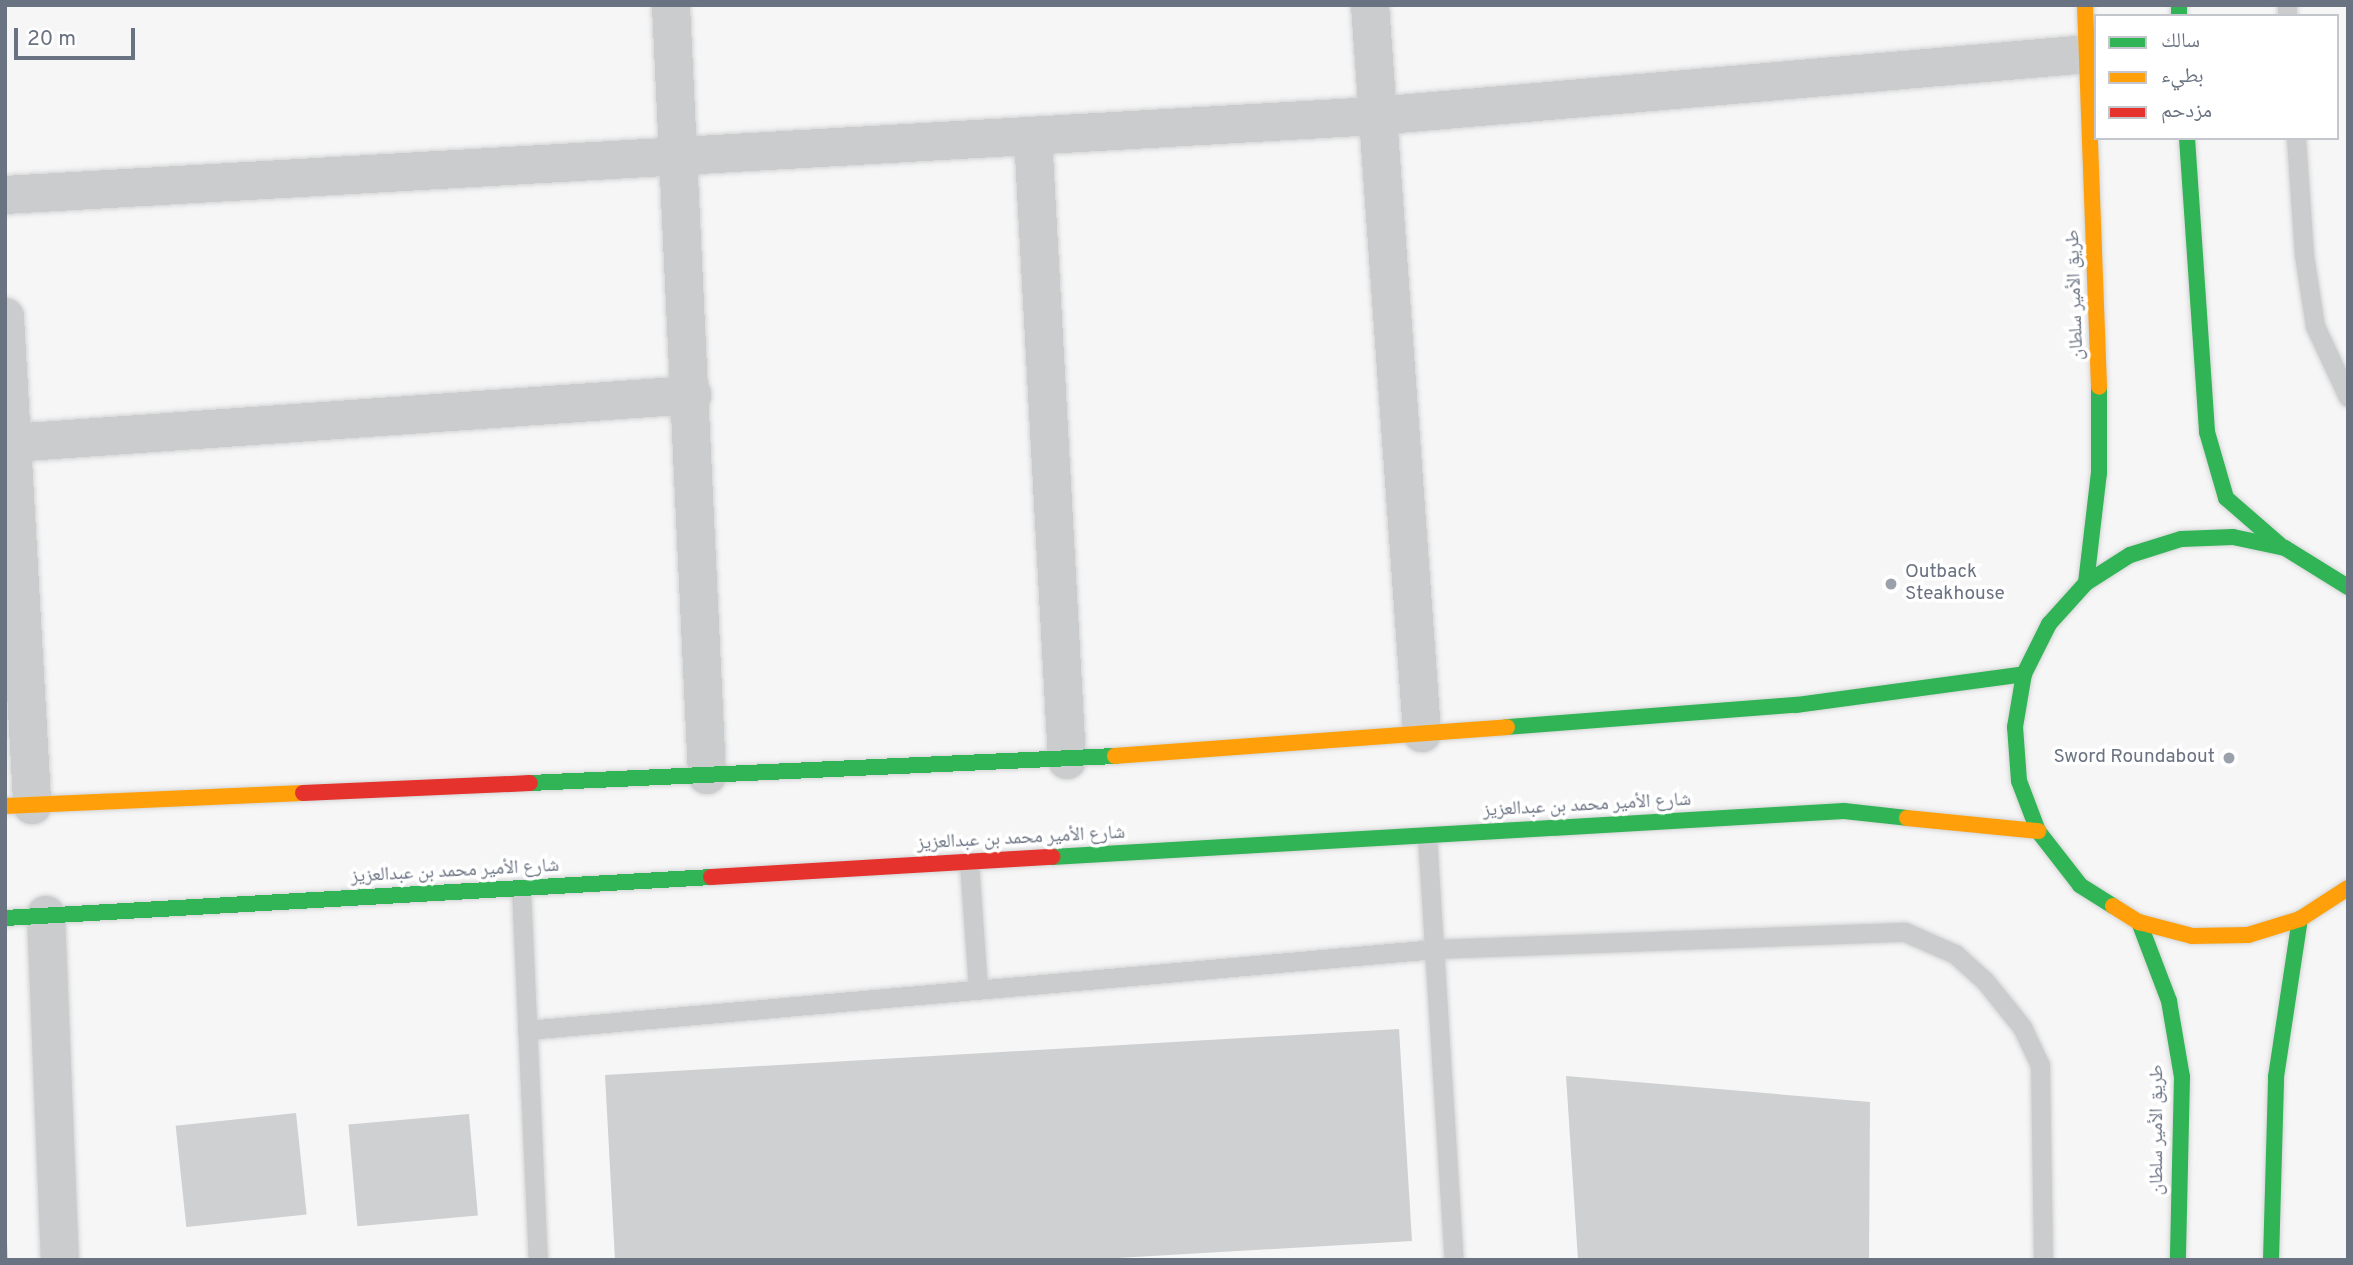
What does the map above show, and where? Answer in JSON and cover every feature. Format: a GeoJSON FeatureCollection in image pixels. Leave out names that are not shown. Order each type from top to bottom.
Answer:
{"type":"FeatureCollection","features":[{"type":"Feature","properties":{"kind":"main road","name":"طريق الأمير سلطان"},"geometry":{"type":"LineString","coordinates":[[2085,5],[2099,347],[2099,473],[2086,583]]}},
{"type":"Feature","properties":{"kind":"main road"},"geometry":{"type":"LineString","coordinates":[[2187,140],[2207,432],[2226,498],[2285,548],[2328,571],[2348,587]]}},
{"type":"Feature","properties":{"kind":"main road"},"geometry":{"type":"LineString","coordinates":[[2285,548],[2233,537],[2180,539],[2130,555],[2086,583],[2049,625],[2024,674],[2015,727],[2019,781],[2038,831],[2080,885],[2139,922],[2206,936],[2248,935],[2301,919],[2348,888]]}},
{"type":"Feature","properties":{"kind":"main road"},"geometry":{"type":"LineString","coordinates":[[18,806],[1067,760],[1796,705],[2024,674]]}},
{"type":"Feature","properties":{"kind":"main road","name":"شارع الأمير محمد بن عبدالعزيز"},"geometry":{"type":"LineString","coordinates":[[5,918],[1844,811],[2038,831]]}},
{"type":"Feature","properties":{"kind":"main road"},"geometry":{"type":"LineString","coordinates":[[2271,1260],[2276,1077],[2301,919]]}},
{"type":"Feature","properties":{"kind":"main road","name":"طريق الأمير سلطان"},"geometry":{"type":"LineString","coordinates":[[2139,922],[2169,1001],[2182,1077],[2178,1260]]}},
{"type":"Feature","properties":{"kind":"street"},"geometry":{"type":"LineString","coordinates":[[671,5],[692,395],[707,775]]}},
{"type":"Feature","properties":{"kind":"street"},"geometry":{"type":"LineString","coordinates":[[1370,5],[1422,733]]}},
{"type":"Feature","properties":{"kind":"street"},"geometry":{"type":"LineString","coordinates":[[5,195],[1376,116],[2088,54]]}},
{"type":"Feature","properties":{"kind":"street"},"geometry":{"type":"LineString","coordinates":[[1033,136],[1067,760]]}},
{"type":"Feature","properties":{"kind":"street"},"geometry":{"type":"LineString","coordinates":[[5,317],[12,443],[18,806]]}},
{"type":"Feature","properties":{"kind":"street"},"geometry":{"type":"LineString","coordinates":[[12,443],[692,395]]}},
{"type":"Feature","properties":{"kind":"street"},"geometry":{"type":"LineString","coordinates":[[46,915],[60,1260]]}},
{"type":"Feature","properties":{"kind":"lane"},"geometry":{"type":"LineString","coordinates":[[2296,140],[2304,255],[2315,326],[2348,397]]}},
{"type":"Feature","properties":{"kind":"lane"},"geometry":{"type":"LineString","coordinates":[[1427,836],[1454,1260]]}},
{"type":"Feature","properties":{"kind":"lane"},"geometry":{"type":"LineString","coordinates":[[969,863],[978,989]]}},
{"type":"Feature","properties":{"kind":"lane"},"geometry":{"type":"LineString","coordinates":[[521,890],[538,1260]]}},
{"type":"Feature","properties":{"kind":"lane"},"geometry":{"type":"LineString","coordinates":[[527,1030],[1434,949],[1905,932],[1955,954],[1985,981],[2022,1027],[2040,1065],[2043,1260]]}},
{"type":"Feature","properties":{"kind":"building"},"geometry":{"type":"Polygon","coordinates":[[[1399,1029],[1412,1241],[1083,1260],[615,1260],[605,1075],[1399,1029]]]}},
{"type":"Feature","properties":{"kind":"building"},"geometry":{"type":"Polygon","coordinates":[[[1566,1076],[1870,1102],[1869,1260],[1578,1260],[1566,1076]]]}},
{"type":"Feature","properties":{"kind":"building"},"geometry":{"type":"Polygon","coordinates":[[[296,1113],[307,1214],[186,1227],[176,1126],[296,1113]]]}},
{"type":"Feature","properties":{"kind":"building"},"geometry":{"type":"Polygon","coordinates":[[[469,1114],[478,1216],[357,1226],[348,1125],[469,1114]]]}},
{"type":"Feature","properties":{"kind":"building"},"geometry":{"type":"Polygon","coordinates":[[[7,1241],[8,1260],[5,1260],[7,1241]]]}},
{"type":"Feature","properties":{"kind":"traffic: fast"},"geometry":{"type":"LineString","coordinates":[[2179,5],[2179,14]]}},
{"type":"Feature","properties":{"kind":"traffic: fast"},"geometry":{"type":"LineString","coordinates":[[2187,140],[2207,432],[2226,498],[2280,545]]}},
{"type":"Feature","properties":{"kind":"traffic: fast"},"geometry":{"type":"LineString","coordinates":[[2086,583],[2099,473],[2099,387]]}},
{"type":"Feature","properties":{"kind":"traffic: fast"},"geometry":{"type":"LineString","coordinates":[[2113,906],[2080,885],[2038,831],[2019,781],[2015,727],[2024,674],[2049,624],[2086,583],[2130,555],[2181,539],[2233,537],[2285,548],[2348,587]]}},
{"type":"Feature","properties":{"kind":"traffic: fast"},"geometry":{"type":"LineString","coordinates":[[1507,727],[1796,705],[2024,674]]}},
{"type":"Feature","properties":{"kind":"traffic: fast"},"geometry":{"type":"LineString","coordinates":[[530,783],[1115,756]]}},
{"type":"Feature","properties":{"kind":"traffic: fast"},"geometry":{"type":"LineString","coordinates":[[1052,857],[1844,811],[1907,818]]}},
{"type":"Feature","properties":{"kind":"traffic: fast"},"geometry":{"type":"LineString","coordinates":[[5,918],[711,877]]}},
{"type":"Feature","properties":{"kind":"traffic: fast"},"geometry":{"type":"LineString","coordinates":[[2271,1260],[2276,1077],[2300,919]]}},
{"type":"Feature","properties":{"kind":"traffic: fast"},"geometry":{"type":"LineString","coordinates":[[2139,922],[2169,1001],[2182,1077],[2178,1260]]}},
{"type":"Feature","properties":{"kind":"traffic: slow"},"geometry":{"type":"LineString","coordinates":[[2085,5],[2099,387]]}},
{"type":"Feature","properties":{"kind":"traffic: slow"},"geometry":{"type":"LineString","coordinates":[[1115,756],[1507,727]]}},
{"type":"Feature","properties":{"kind":"traffic: slow"},"geometry":{"type":"LineString","coordinates":[[5,806],[303,793]]}},
{"type":"Feature","properties":{"kind":"traffic: slow"},"geometry":{"type":"LineString","coordinates":[[1907,818],[2038,831]]}},
{"type":"Feature","properties":{"kind":"traffic: slow"},"geometry":{"type":"LineString","coordinates":[[2113,906],[2139,922],[2192,936],[2248,935],[2300,919],[2348,888]]}},
{"type":"Feature","properties":{"kind":"traffic: jam"},"geometry":{"type":"LineString","coordinates":[[303,793],[530,783]]}},
{"type":"Feature","properties":{"kind":"traffic: jam"},"geometry":{"type":"LineString","coordinates":[[711,877],[1052,857]]}},
{"type":"Feature","properties":{"kind":"place","name":"Outback Steakhouse"},"geometry":{"type":"Point","coordinates":[1891,584]}},
{"type":"Feature","properties":{"kind":"place","name":"Sword Roundabout"},"geometry":{"type":"Point","coordinates":[2229,758]}}]}
